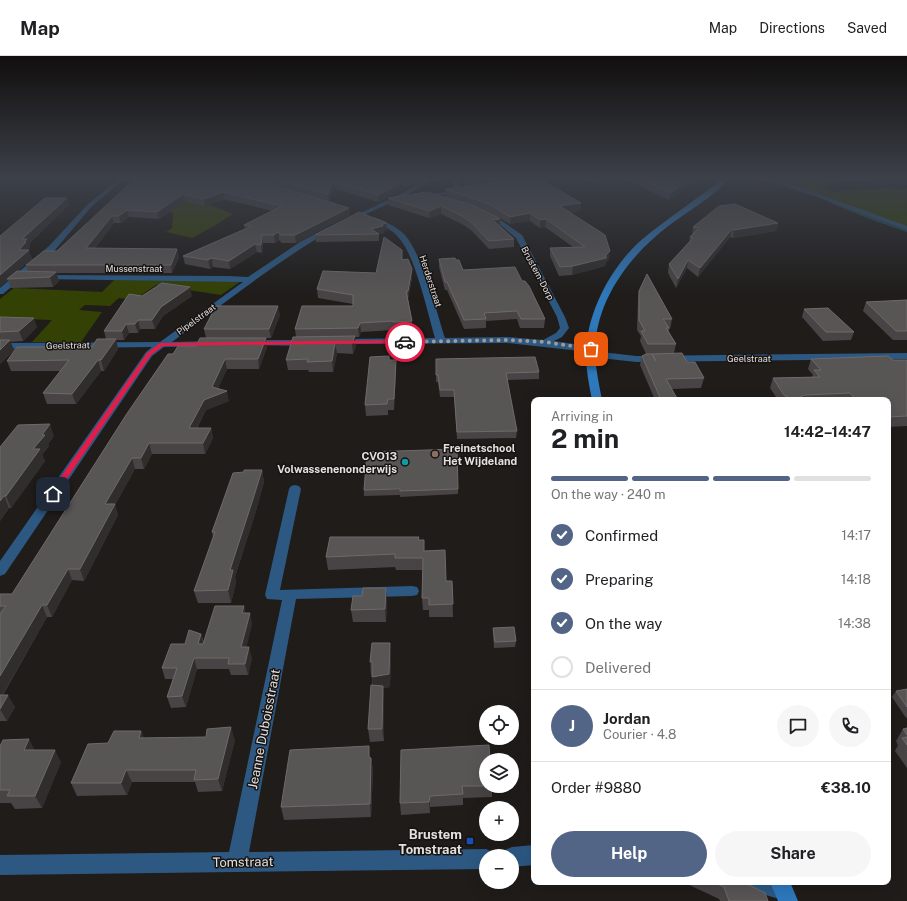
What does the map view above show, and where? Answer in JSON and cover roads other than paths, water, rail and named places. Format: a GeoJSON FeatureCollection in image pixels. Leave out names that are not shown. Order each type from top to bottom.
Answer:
{"type":"FeatureCollection","features":[{"type":"Feature","properties":{"kind":"main road"},"geometry":{"type":"LineString","coordinates":[[596,397],[591,351],[596,316],[609,289],[624,264],[644,243],[677,217]]}},
{"type":"Feature","properties":{"kind":"street"},"geometry":{"type":"LineString","coordinates":[[0,292],[52,248],[79,217]]}},
{"type":"Feature","properties":{"kind":"street","name":"Pipelstraat"},"geometry":{"type":"LineString","coordinates":[[0,571],[149,354],[250,280],[303,244],[355,217]]}},
{"type":"Feature","properties":{"kind":"street","name":"Herderstraat"},"geometry":{"type":"LineString","coordinates":[[366,217],[392,228],[402,236],[413,252],[441,341]]}},
{"type":"Feature","properties":{"kind":"street","name":"Brustem-Dorp"},"geometry":{"type":"LineString","coordinates":[[490,217],[500,222],[519,237],[561,317],[565,328],[559,335],[545,342]]}},
{"type":"Feature","properties":{"kind":"street"},"geometry":{"type":"LineString","coordinates":[[878,217],[907,228]]}},
{"type":"Feature","properties":{"kind":"street","name":"Mussenstraat"},"geometry":{"type":"LineString","coordinates":[[18,277],[228,278],[250,280]]}},
{"type":"Feature","properties":{"kind":"street","name":"Geelstraat"},"geometry":{"type":"LineString","coordinates":[[240,344],[507,340],[545,342],[636,359],[907,356]]}},
{"type":"Feature","properties":{"kind":"street","name":"Geelstraat"},"geometry":{"type":"LineString","coordinates":[[0,346],[225,344]]}},
{"type":"Feature","properties":{"kind":"street"},"geometry":{"type":"LineString","coordinates":[[295,489],[272,595],[412,591]]}},
{"type":"Feature","properties":{"kind":"street","name":"Jeanne Duboisstraat"},"geometry":{"type":"LineString","coordinates":[[237,862],[290,595]]}},
{"type":"Feature","properties":{"kind":"street"},"geometry":{"type":"LineString","coordinates":[[519,856],[531,855]]}},
{"type":"Feature","properties":{"kind":"street","name":"Tomstraat"},"geometry":{"type":"LineString","coordinates":[[0,865],[479,859]]}},
{"type":"Feature","properties":{"kind":"street"},"geometry":{"type":"LineString","coordinates":[[763,885],[784,891]]}},
{"type":"Feature","properties":{"kind":"waterway"},"geometry":{"type":"LineString","coordinates":[[869,217],[907,231]]}},
{"type":"Feature","properties":{"kind":"place","name":"Freinetschool Het Wijdeland"},"geometry":{"type":"Point","coordinates":[435,454]}},
{"type":"Feature","properties":{"kind":"place","name":"CVO13 Volwassenenonderwijs"},"geometry":{"type":"Point","coordinates":[405,462]}},
{"type":"Feature","properties":{"kind":"place","name":"Brustem Tomstraat"},"geometry":{"type":"Point","coordinates":[470,841]}}]}
